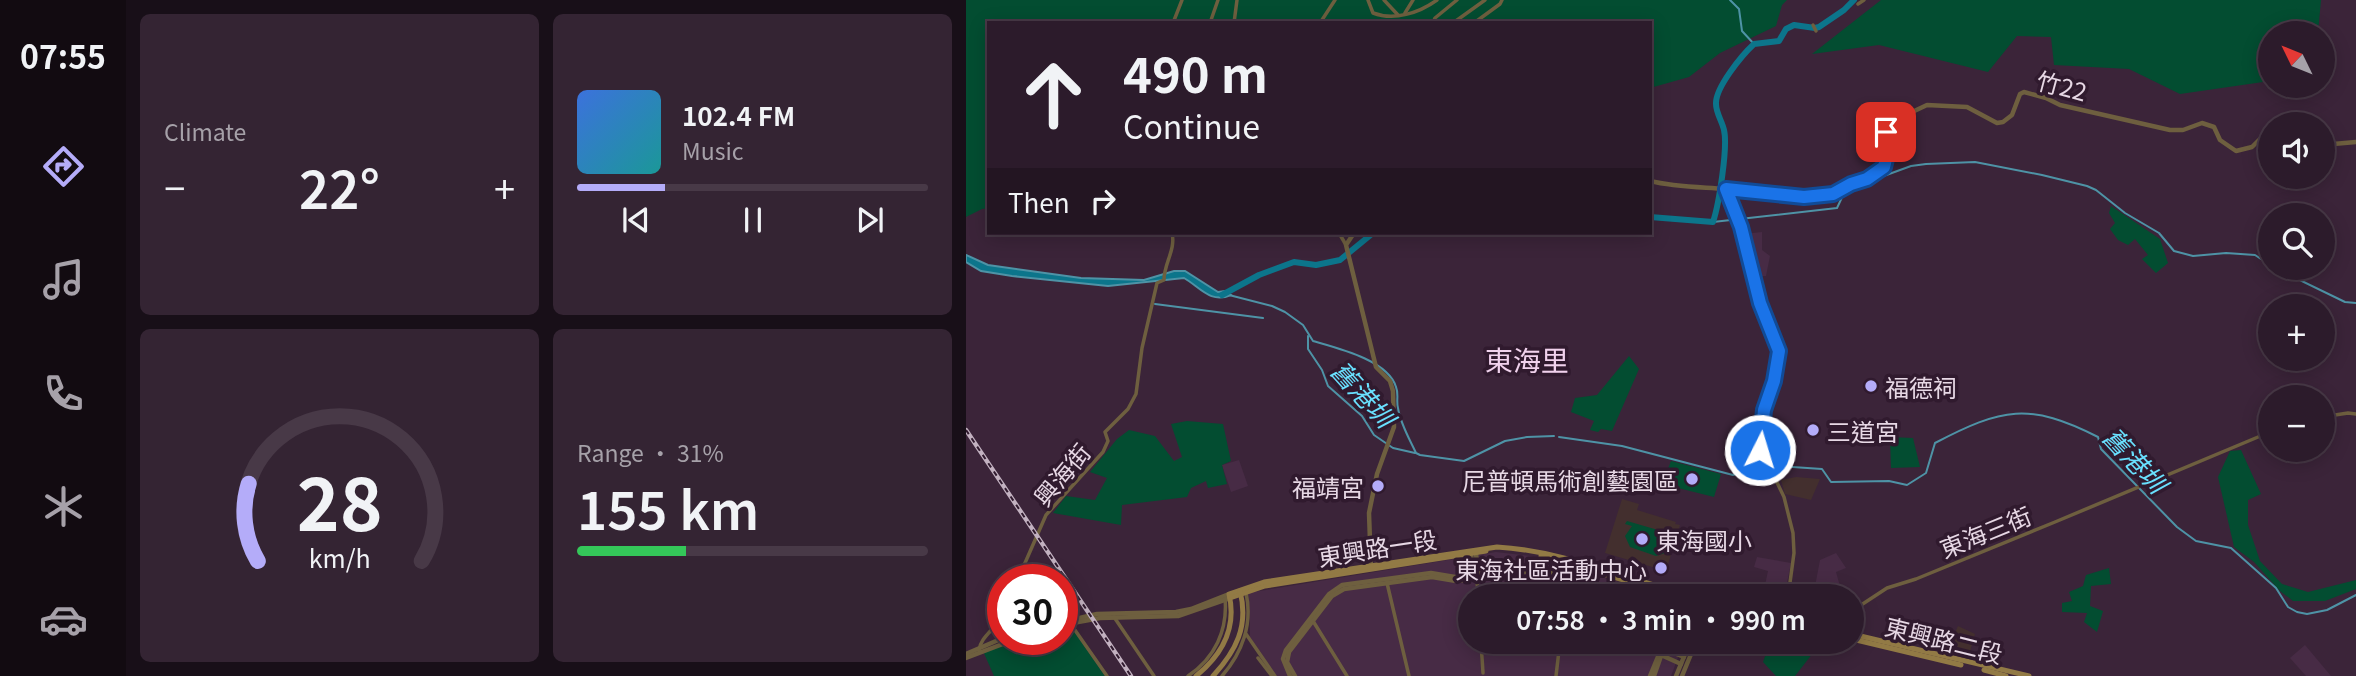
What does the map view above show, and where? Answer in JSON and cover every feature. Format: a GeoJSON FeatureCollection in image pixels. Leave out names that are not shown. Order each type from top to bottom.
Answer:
{"type":"FeatureCollection","features":[{"type":"Feature","properties":{"kind":"main road","name":"東興路一段"},"geometry":{"type":"LineString","coordinates":[[1474,553],[1497,547],[1537,551],[1653,584]]}},
{"type":"Feature","properties":{"kind":"main road","name":"東興路一段"},"geometry":{"type":"LineString","coordinates":[[1227,597],[1243,590],[1371,567],[1497,550],[1527,552],[1637,584]]}},
{"type":"Feature","properties":{"kind":"main road"},"geometry":{"type":"LineString","coordinates":[[1213,676],[1228,660],[1241,633],[1243,590]]}},
{"type":"Feature","properties":{"kind":"main road"},"geometry":{"type":"LineString","coordinates":[[1194,675],[1218,653],[1231,630],[1232,610],[1227,597]]}},
{"type":"Feature","properties":{"kind":"main road","name":"東興路二段"},"geometry":{"type":"LineString","coordinates":[[1864,640],[2006,676]]}},
{"type":"Feature","properties":{"kind":"main road","name":"東興路二段"},"geometry":{"type":"LineString","coordinates":[[1864,640],[2029,676]]}},
{"type":"Feature","properties":{"kind":"street"},"geometry":{"type":"LineString","coordinates":[[1174,21],[1182,0]]}},
{"type":"Feature","properties":{"kind":"street"},"geometry":{"type":"LineString","coordinates":[[1211,21],[1218,0]]}},
{"type":"Feature","properties":{"kind":"street"},"geometry":{"type":"LineString","coordinates":[[1234,21],[1237,0]]}},
{"type":"Feature","properties":{"kind":"street"},"geometry":{"type":"LineString","coordinates":[[1321,21],[1335,0]]}},
{"type":"Feature","properties":{"kind":"street"},"geometry":{"type":"LineString","coordinates":[[1368,0],[1373,13],[1385,16],[1417,12],[1437,0]]}},
{"type":"Feature","properties":{"kind":"street"},"geometry":{"type":"LineString","coordinates":[[1384,0],[1398,15]]}},
{"type":"Feature","properties":{"kind":"street"},"geometry":{"type":"LineString","coordinates":[[1404,14],[1413,0]]}},
{"type":"Feature","properties":{"kind":"street"},"geometry":{"type":"LineString","coordinates":[[1434,21],[1457,0]]}},
{"type":"Feature","properties":{"kind":"street"},"geometry":{"type":"LineString","coordinates":[[1456,21],[1485,0]]}},
{"type":"Feature","properties":{"kind":"street"},"geometry":{"type":"LineString","coordinates":[[1477,21],[1502,0]]}},
{"type":"Feature","properties":{"kind":"street"},"geometry":{"type":"LineString","coordinates":[[1858,4],[1864,0]]}},
{"type":"Feature","properties":{"kind":"street","name":"竹22"},"geometry":{"type":"LineString","coordinates":[[1652,182],[1665,185],[1804,197],[1833,194],[1867,179],[1884,167],[1884,134],[1900,125],[1910,113],[1927,105],[1962,107],[1974,110],[1997,123],[2003,122],[2012,115],[2020,94],[2024,92],[2060,105],[2170,130],[2205,124],[2214,127],[2220,140],[2236,151],[2252,148],[2258,142]]}},
{"type":"Feature","properties":{"kind":"street"},"geometry":{"type":"LineString","coordinates":[[2335,144],[2356,142]]}},
{"type":"Feature","properties":{"kind":"street"},"geometry":{"type":"LineString","coordinates":[[1726,189],[1740,223],[1760,303],[1779,351],[1774,381],[1764,410],[1759,445],[1784,497],[1793,533],[1794,553],[1789,584]]}},
{"type":"Feature","properties":{"kind":"street","name":"興海街"},"geometry":{"type":"LineString","coordinates":[[1024,564],[1046,514],[1103,452],[1108,441],[1105,432],[1121,418],[1133,400],[1157,283],[1164,281],[1164,268],[1174,246],[1172,235]]}},
{"type":"Feature","properties":{"kind":"street"},"geometry":{"type":"LineString","coordinates":[[1340,235],[1346,245],[1376,365],[1392,384],[1395,420],[1374,483],[1368,513],[1371,567]]}},
{"type":"Feature","properties":{"kind":"street"},"geometry":{"type":"LineString","coordinates":[[1346,245],[1353,235]]}},
{"type":"Feature","properties":{"kind":"street"},"geometry":{"type":"LineString","coordinates":[[2335,416],[2356,414]]}},
{"type":"Feature","properties":{"kind":"street","name":"東海三街"},"geometry":{"type":"LineString","coordinates":[[1864,603],[1887,589],[2258,437]]}},
{"type":"Feature","properties":{"kind":"street"},"geometry":{"type":"LineString","coordinates":[[1474,553],[1477,584]]}},
{"type":"Feature","properties":{"kind":"street"},"geometry":{"type":"LineString","coordinates":[[1293,676],[1284,665],[1286,650],[1336,588],[1432,577],[1456,581],[1477,576],[1532,571],[1586,584]]}},
{"type":"Feature","properties":{"kind":"street"},"geometry":{"type":"LineString","coordinates":[[1570,584],[1571,580]]}},
{"type":"Feature","properties":{"kind":"street"},"geometry":{"type":"LineString","coordinates":[[1571,580],[1584,584]]}},
{"type":"Feature","properties":{"kind":"street"},"geometry":{"type":"LineString","coordinates":[[1386,581],[1409,676]]}},
{"type":"Feature","properties":{"kind":"street"},"geometry":{"type":"LineString","coordinates":[[1222,676],[1232,664],[1245,634],[1248,609],[1243,590]]}},
{"type":"Feature","properties":{"kind":"street","name":"東興路一段"},"geometry":{"type":"LineString","coordinates":[[1078,621],[1114,617],[1178,616],[1227,597]]}},
{"type":"Feature","properties":{"kind":"street","name":"東興路一段"},"geometry":{"type":"LineString","coordinates":[[1078,619],[1097,614],[1176,612],[1227,597]]}},
{"type":"Feature","properties":{"kind":"street"},"geometry":{"type":"LineString","coordinates":[[1114,617],[1154,676]]}},
{"type":"Feature","properties":{"kind":"street"},"geometry":{"type":"LineString","coordinates":[[1312,619],[1347,676]]}},
{"type":"Feature","properties":{"kind":"street"},"geometry":{"type":"LineString","coordinates":[[1078,634],[1107,676]]}},
{"type":"Feature","properties":{"kind":"street"},"geometry":{"type":"LineString","coordinates":[[1245,634],[1273,676]]}},
{"type":"Feature","properties":{"kind":"street"},"geometry":{"type":"LineString","coordinates":[[979,650],[981,641],[987,635]]}},
{"type":"Feature","properties":{"kind":"street"},"geometry":{"type":"LineString","coordinates":[[1242,645],[1245,643],[1254,650],[1273,676]]}},
{"type":"Feature","properties":{"kind":"street"},"geometry":{"type":"LineString","coordinates":[[966,656],[987,646]]}},
{"type":"Feature","properties":{"kind":"street"},"geometry":{"type":"LineString","coordinates":[[979,650],[987,648]]}},
{"type":"Feature","properties":{"kind":"street"},"geometry":{"type":"LineString","coordinates":[[1482,654],[1483,673]]}},
{"type":"Feature","properties":{"kind":"street"},"geometry":{"type":"LineString","coordinates":[[1556,676],[1559,654]]}},
{"type":"Feature","properties":{"kind":"street"},"geometry":{"type":"LineString","coordinates":[[1652,676],[1661,654]]}},
{"type":"Feature","properties":{"kind":"street"},"geometry":{"type":"LineString","coordinates":[[1666,654],[1681,664]]}},
{"type":"Feature","properties":{"kind":"street"},"geometry":{"type":"LineString","coordinates":[[1673,654],[1684,657]]}},
{"type":"Feature","properties":{"kind":"street"},"geometry":{"type":"LineString","coordinates":[[1676,676],[1685,654]]}},
{"type":"Feature","properties":{"kind":"street"},"geometry":{"type":"LineString","coordinates":[[1682,676],[1691,654]]}},
{"type":"Feature","properties":{"kind":"shaded area"},"geometry":{"type":"Polygon","coordinates":[[[1762,232],[1762,250],[1770,256],[1766,276],[1758,276],[1744,234],[1762,232]]]}},
{"type":"Feature","properties":{"kind":"shaded area"},"geometry":{"type":"Polygon","coordinates":[[[1239,460],[1248,486],[1231,492],[1222,465],[1239,460]]]}},
{"type":"Feature","properties":{"kind":"shaded area"},"geometry":{"type":"Polygon","coordinates":[[[1796,477],[1820,479],[1811,500],[1785,494],[1781,480],[1796,477]]]}},
{"type":"Feature","properties":{"kind":"shaded area","name":"東海國小"},"geometry":{"type":"Polygon","coordinates":[[[1622,499],[1639,504],[1637,510],[1680,525],[1666,571],[1605,553],[1622,499]]]}},
{"type":"Feature","properties":{"kind":"shaded area"},"geometry":{"type":"Polygon","coordinates":[[[1496,552],[1530,556],[1626,584],[1458,584],[1458,654],[1679,654],[1671,676],[1277,676],[1250,637],[1247,593],[1496,552]]]}},
{"type":"Feature","properties":{"kind":"shaded area"},"geometry":{"type":"Polygon","coordinates":[[[1836,553],[1846,568],[1836,572],[1839,584],[1815,584],[1820,560],[1836,553]]]}},
{"type":"Feature","properties":{"kind":"shaded area"},"geometry":{"type":"Polygon","coordinates":[[[1757,557],[1791,563],[1787,584],[1765,584],[1768,571],[1754,567],[1757,557]]]}},
{"type":"Feature","properties":{"kind":"shaded area"},"geometry":{"type":"Polygon","coordinates":[[[1958,626],[1975,634],[1968,658],[1946,653],[1958,626]]]}},
{"type":"Feature","properties":{"kind":"shaded area"},"geometry":{"type":"Polygon","coordinates":[[[2305,645],[2331,676],[2306,676],[2290,658],[2305,645]]]}},
{"type":"Feature","properties":{"kind":"green space"},"geometry":{"type":"Polygon","coordinates":[[[966,0],[1787,0],[1782,5],[1776,26],[1720,53],[1689,77],[1652,87],[1652,21],[987,21],[987,208],[966,217],[966,0]]]}},
{"type":"Feature","properties":{"kind":"green space"},"geometry":{"type":"Polygon","coordinates":[[[1881,0],[2321,0],[2319,21],[2258,21],[2258,83],[2180,94],[2129,69],[2054,65],[2051,37],[2017,36],[1988,72],[1879,45],[1812,54],[1881,0]]]}},
{"type":"Feature","properties":{"kind":"green space"},"geometry":{"type":"Polygon","coordinates":[[[2111,206],[2160,239],[2168,263],[2156,273],[2142,259],[2148,255],[2135,239],[2128,245],[2118,240],[2110,229],[2115,223],[2109,213],[2111,206]]]}},
{"type":"Feature","properties":{"kind":"green space"},"geometry":{"type":"Polygon","coordinates":[[[1629,356],[1639,369],[1612,431],[1590,430],[1594,421],[1571,412],[1575,398],[1597,395],[1629,356]]]}},
{"type":"Feature","properties":{"kind":"green space"},"geometry":{"type":"Polygon","coordinates":[[[1187,421],[1223,424],[1231,461],[1222,465],[1227,484],[1208,488],[1206,481],[1191,488],[1187,497],[1122,505],[1121,525],[1053,513],[1066,496],[1095,500],[1107,478],[1090,472],[1117,439],[1129,430],[1155,436],[1174,461],[1182,457],[1171,424],[1187,421]]]}},
{"type":"Feature","properties":{"kind":"green space"},"geometry":{"type":"Polygon","coordinates":[[[1890,437],[1913,438],[1920,467],[1891,468],[1890,437]]]}},
{"type":"Feature","properties":{"kind":"green space"},"geometry":{"type":"Polygon","coordinates":[[[2241,450],[2261,494],[2248,500],[2248,525],[2260,561],[2282,584],[2308,592],[2356,580],[2356,589],[2325,601],[2293,601],[2280,591],[2254,562],[2234,547],[2218,477],[2230,451],[2241,450]]]}},
{"type":"Feature","properties":{"kind":"green space","name":"尼普頓馬術創藝園區"},"geometry":{"type":"Polygon","coordinates":[[[1671,461],[1721,474],[1714,497],[1662,484],[1671,461]]]}},
{"type":"Feature","properties":{"kind":"green space"},"geometry":{"type":"Polygon","coordinates":[[[1627,521],[1675,535],[1674,540],[1669,539],[1671,544],[1668,552],[1656,556],[1630,547],[1625,536],[1632,526],[1625,524],[1627,521]]]}},
{"type":"Feature","properties":{"kind":"green space"},"geometry":{"type":"Polygon","coordinates":[[[2109,568],[2111,584],[2091,586],[2090,606],[2103,611],[2097,632],[2084,622],[2087,613],[2062,612],[2062,603],[2072,601],[2069,592],[2083,586],[2086,575],[2109,568]]]}},
{"type":"Feature","properties":{"kind":"green space"},"geometry":{"type":"Polygon","coordinates":[[[1078,637],[1105,676],[994,676],[983,651],[987,650],[987,655],[1078,655],[1078,637]]]}},
{"type":"Feature","properties":{"kind":"green space"},"geometry":{"type":"Polygon","coordinates":[[[1766,654],[1812,654],[1795,676],[1776,676],[1763,662],[1766,654]]]}},
{"type":"Feature","properties":{"kind":"water"},"geometry":{"type":"Polygon","coordinates":[[[966,255],[988,265],[1081,278],[1144,280],[1174,271],[1185,271],[1218,292],[1225,291],[1231,295],[1211,296],[1184,278],[1108,286],[1012,276],[981,271],[966,262],[966,255]]]}},
{"type":"Feature","properties":{"kind":"waterway"},"geometry":{"type":"LineString","coordinates":[[1730,0],[1739,9],[1742,31],[1754,44]]}},
{"type":"Feature","properties":{"kind":"waterway"},"geometry":{"type":"LineString","coordinates":[[1652,217],[1713,222],[1725,149],[1724,130],[1716,104],[1724,81],[1754,44],[1779,41],[1786,29],[1794,25],[1819,27],[1854,0]]}},
{"type":"Feature","properties":{"kind":"waterway"},"geometry":{"type":"LineString","coordinates":[[1859,185],[1911,166],[1975,162],[2042,175],[2096,190],[2125,213],[2159,233],[2174,251],[2193,256],[2226,253],[2258,257]]}},
{"type":"Feature","properties":{"kind":"waterway"},"geometry":{"type":"LineString","coordinates":[[1713,222],[1837,208],[1845,191]]}},
{"type":"Feature","properties":{"kind":"waterway"},"geometry":{"type":"LineString","coordinates":[[1222,295],[1259,275],[1294,262],[1316,265],[1340,260],[1371,235]]}},
{"type":"Feature","properties":{"kind":"waterway"},"geometry":{"type":"LineString","coordinates":[[2300,280],[2345,302],[2356,303]]}},
{"type":"Feature","properties":{"kind":"waterway","name":"舊港圳"},"geometry":{"type":"LineString","coordinates":[[1229,295],[1285,312],[1303,325],[1313,341],[1360,356],[1383,369],[1396,387],[1401,420],[1416,453],[1420,455],[1464,461],[1505,441],[1554,436]]}},
{"type":"Feature","properties":{"kind":"waterway"},"geometry":{"type":"LineString","coordinates":[[1155,304],[1263,318]]}},
{"type":"Feature","properties":{"kind":"waterway","name":"舊港圳"},"geometry":{"type":"LineString","coordinates":[[1308,336],[1308,349],[1322,370],[1328,386],[1362,416],[1374,435],[1393,448],[1415,453]]}},
{"type":"Feature","properties":{"kind":"waterway","name":"舊港圳"},"geometry":{"type":"LineString","coordinates":[[1559,437],[1622,446],[1733,475],[1762,465],[1822,469],[1831,482],[1889,481],[1907,485],[1926,473],[1935,443],[1998,416],[2034,414],[2053,418],[2098,437],[2101,449],[2177,527],[2196,541],[2231,548],[2276,588],[2288,607],[2307,614],[2327,610],[2356,595]]}},
{"type":"Feature","properties":{"kind":"railway"},"geometry":{"type":"LineString","coordinates":[[966,430],[1131,676]]}},
{"type":"Feature","properties":{"kind":"place","name":"福德祠"},"geometry":{"type":"Point","coordinates":[1871,386]}},
{"type":"Feature","properties":{"kind":"place","name":"三道宮"},"geometry":{"type":"Point","coordinates":[1813,430]}},
{"type":"Feature","properties":{"kind":"place","name":"尼普頓馬術創藝園區"},"geometry":{"type":"Point","coordinates":[1692,479]}},
{"type":"Feature","properties":{"kind":"place","name":"福靖宮"},"geometry":{"type":"Point","coordinates":[1378,486]}},
{"type":"Feature","properties":{"kind":"place","name":"東海國小"},"geometry":{"type":"Point","coordinates":[1642,539]}},
{"type":"Feature","properties":{"kind":"place","name":"東海社區活動中心"},"geometry":{"type":"Point","coordinates":[1661,568]}},
{"type":"Feature","properties":{"kind":"district","name":"東海里"},"geometry":{"type":"Point","coordinates":[1527,359]}},
{"type":"Feature","properties":{"kind":"route"},"geometry":{"type":"LineString","coordinates":[[1760,450],[1764,410],[1774,381],[1779,351],[1760,303],[1741,227],[1726,189],[1765,195],[1825,197],[1867,179],[1884,167],[1886,132]]}}]}
